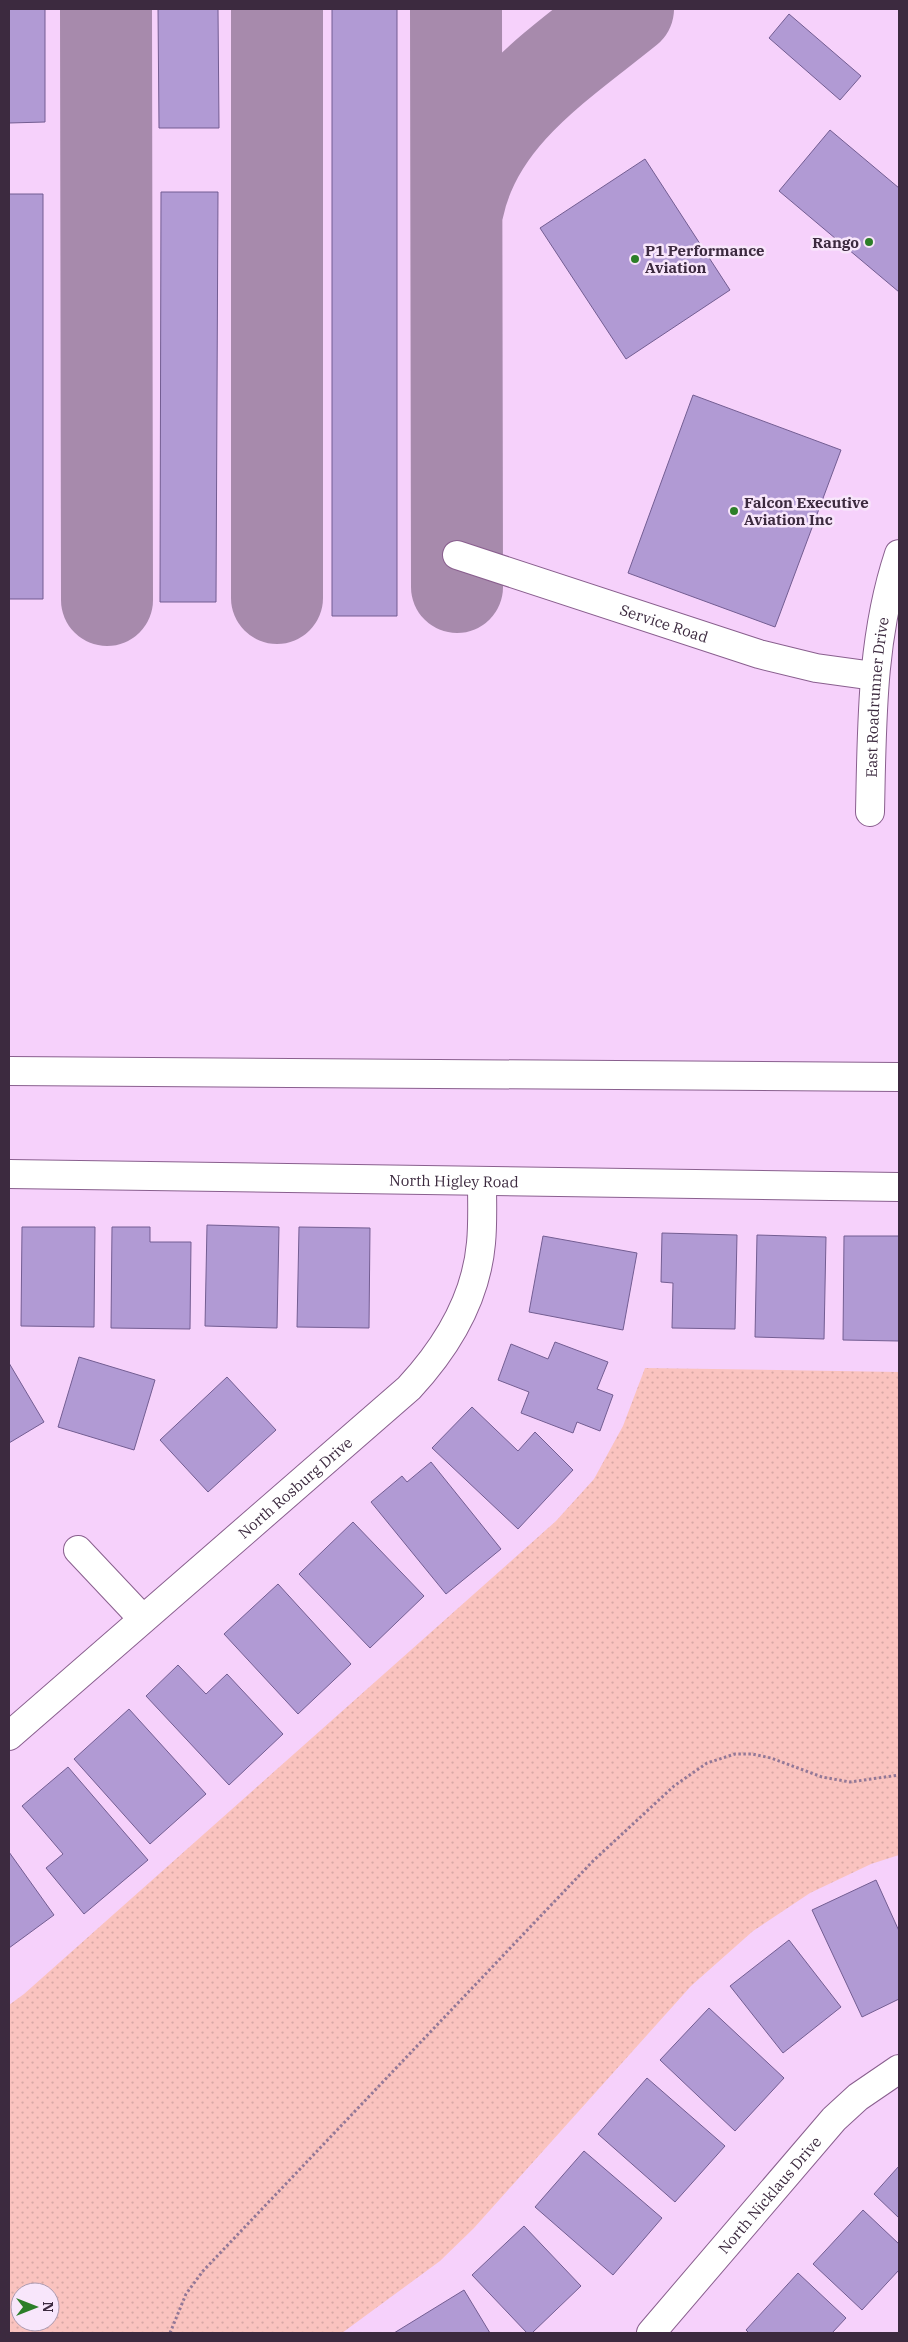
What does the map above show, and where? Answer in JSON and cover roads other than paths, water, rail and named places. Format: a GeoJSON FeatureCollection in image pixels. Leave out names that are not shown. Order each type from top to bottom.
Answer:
{"type":"FeatureCollection","features":[{"type":"Feature","properties":{"kind":"street","name":"Service Road"},"geometry":{"type":"LineString","coordinates":[[457,554],[759,654],[816,668],[874,676]]}},
{"type":"Feature","properties":{"kind":"street","name":"East Roadrunner Drive"},"geometry":{"type":"LineString","coordinates":[[870,812],[874,676],[883,618],[899,554]]}},
{"type":"Feature","properties":{"kind":"street"},"geometry":{"type":"LineString","coordinates":[[9,1071],[899,1077]]}},
{"type":"Feature","properties":{"kind":"street","name":"North Higley Road"},"geometry":{"type":"LineString","coordinates":[[9,1174],[899,1187]]}},
{"type":"Feature","properties":{"kind":"street","name":"North Rosburg Drive"},"geometry":{"type":"LineString","coordinates":[[9,1736],[142,1618],[409,1388],[437,1356],[456,1327],[468,1300],[476,1272],[481,1244],[482,1182]]}},
{"type":"Feature","properties":{"kind":"street"},"geometry":{"type":"LineString","coordinates":[[78,1550],[142,1618]]}},
{"type":"Feature","properties":{"kind":"street","name":"North Nicklaus Drive"},"geometry":{"type":"LineString","coordinates":[[651,2333],[834,2119],[858,2097],[899,2069]]}},
{"type":"Feature","properties":{"kind":"place","name":"Rango"},"geometry":{"type":"Point","coordinates":[869,242]}},
{"type":"Feature","properties":{"kind":"place","name":"P1 Performance Aviation"},"geometry":{"type":"Point","coordinates":[635,259]}},
{"type":"Feature","properties":{"kind":"place","name":"Falcon Executive Aviation Inc"},"geometry":{"type":"Point","coordinates":[734,511]}}]}
